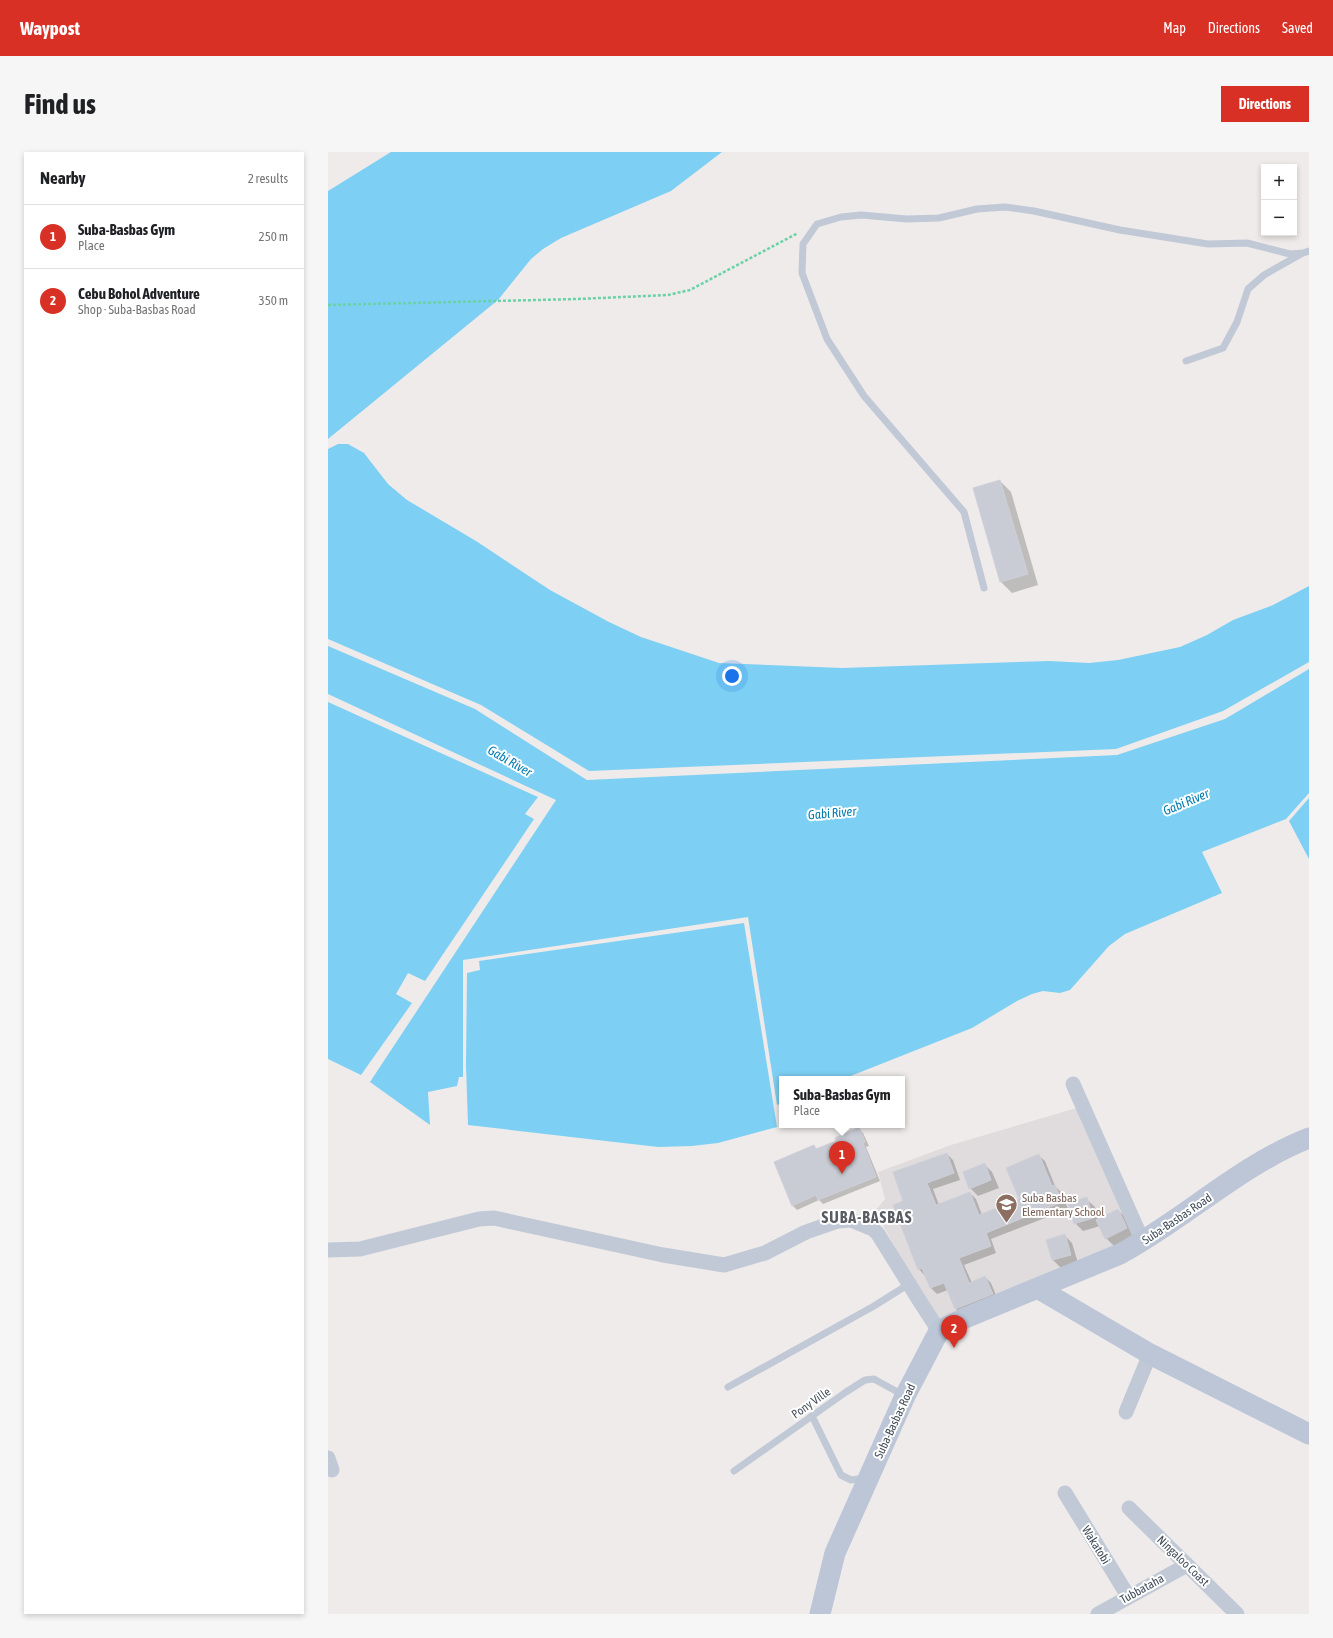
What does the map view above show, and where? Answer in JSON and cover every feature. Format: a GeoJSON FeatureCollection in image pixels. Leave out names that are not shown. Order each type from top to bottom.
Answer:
{"type":"FeatureCollection","features":[{"type":"Feature","properties":{"kind":"street"},"geometry":{"type":"LineString","coordinates":[[1072,1084],[1143,1242]]}},
{"type":"Feature","properties":{"kind":"street","name":"Suba-Basbas Road"},"geometry":{"type":"LineString","coordinates":[[820,1614],[835,1553],[905,1396],[939,1331],[965,1318],[1039,1289],[1120,1254],[1143,1242],[1222,1187],[1287,1147],[1309,1138]]}},
{"type":"Feature","properties":{"kind":"street"},"geometry":{"type":"LineString","coordinates":[[328,1251],[360,1249],[479,1219],[494,1218],[663,1256],[724,1265],[765,1253],[806,1232],[838,1221],[852,1220],[873,1229],[878,1234],[939,1331]]}},
{"type":"Feature","properties":{"kind":"street"},"geometry":{"type":"LineString","coordinates":[[1039,1289],[1150,1354],[1309,1434]]}},
{"type":"Feature","properties":{"kind":"street"},"geometry":{"type":"LineString","coordinates":[[1126,1412],[1150,1354]]}},
{"type":"Feature","properties":{"kind":"street","name":"Wakatobi"},"geometry":{"type":"LineString","coordinates":[[1065,1493],[1128,1596]]}},
{"type":"Feature","properties":{"kind":"street","name":"Ningaloo Coast"},"geometry":{"type":"LineString","coordinates":[[1129,1508],[1237,1614]]}},
{"type":"Feature","properties":{"kind":"street","name":"Tubbataha"},"geometry":{"type":"LineString","coordinates":[[1098,1614],[1128,1596],[1187,1565]]}},
{"type":"Feature","properties":{"kind":"lane"},"geometry":{"type":"LineString","coordinates":[[984,588],[964,512],[864,396],[828,339],[802,273],[803,244],[817,224],[840,217],[861,215],[907,219],[939,218],[977,209],[1005,207],[1034,211],[1120,230],[1208,244],[1247,243],[1290,254],[1306,252]]}},
{"type":"Feature","properties":{"kind":"lane"},"geometry":{"type":"LineString","coordinates":[[1186,361],[1223,348],[1236,322],[1248,289],[1264,275],[1306,252]]}},
{"type":"Feature","properties":{"kind":"lane"},"geometry":{"type":"LineString","coordinates":[[728,1387],[874,1306],[909,1284]]}},
{"type":"Feature","properties":{"kind":"lane","name":"Pony Ville"},"geometry":{"type":"LineString","coordinates":[[734,1471],[865,1380],[874,1379],[905,1396]]}},
{"type":"Feature","properties":{"kind":"lane"},"geometry":{"type":"LineString","coordinates":[[812,1416],[841,1475],[851,1480],[869,1477]]}},
{"type":"Feature","properties":{"kind":"path"},"geometry":{"type":"LineString","coordinates":[[328,305],[578,299],[668,295],[690,290],[779,242],[817,224]]}},
{"type":"Feature","properties":{"kind":"shaded area","name":"Suba Basbas Elementary School"},"geometry":{"type":"Polygon","coordinates":[[[1080,1107],[1138,1240],[938,1324],[875,1211],[885,1199],[878,1172],[951,1145],[1080,1107]]]}},
{"type":"Feature","properties":{"kind":"water"},"geometry":{"type":"Polygon","coordinates":[[[391,152],[722,152],[671,191],[561,238],[543,249],[531,259],[498,300],[328,439],[328,191],[391,152]]]}},
{"type":"Feature","properties":{"kind":"water"},"geometry":{"type":"Polygon","coordinates":[[[338,444],[348,444],[364,453],[388,484],[407,500],[476,541],[550,590],[609,622],[641,637],[719,663],[842,668],[1049,661],[1089,663],[1118,660],[1180,647],[1207,635],[1233,620],[1273,605],[1309,586],[1309,662],[1223,711],[1116,749],[589,771],[481,705],[328,639],[328,449],[338,444]]]}},
{"type":"Feature","properties":{"kind":"water","name":"Gabi River"},"geometry":{"type":"Polygon","coordinates":[[[328,646],[475,709],[587,780],[1117,755],[1225,719],[1309,669],[1309,793],[1286,819],[1202,852],[1222,893],[1125,934],[1109,946],[1070,990],[1060,993],[1043,991],[1032,994],[1017,1001],[972,1028],[851,1076],[779,1076],[779,1104],[777,1105],[748,917],[463,960],[463,1077],[459,1077],[457,1086],[428,1092],[430,1125],[370,1082],[556,800],[328,694],[328,646]]]}},
{"type":"Feature","properties":{"kind":"water"},"geometry":{"type":"Polygon","coordinates":[[[328,702],[538,797],[525,814],[534,819],[425,981],[408,973],[396,994],[412,1003],[361,1075],[328,1059],[328,702]]]}},
{"type":"Feature","properties":{"kind":"water"},"geometry":{"type":"Polygon","coordinates":[[[1309,798],[1309,859],[1289,821],[1309,798]]]}},
{"type":"Feature","properties":{"kind":"water"},"geometry":{"type":"Polygon","coordinates":[[[744,923],[777,1127],[718,1143],[692,1146],[658,1147],[468,1125],[466,1066],[467,973],[480,970],[479,961],[744,923]]]}},
{"type":"Feature","properties":{"kind":"building"},"geometry":{"type":"Polygon","coordinates":[[[1000,480],[1028,574],[1000,582],[973,488],[1000,480]]]}},
{"type":"Feature","properties":{"kind":"building"},"geometry":{"type":"Polygon","coordinates":[[[859,1128],[865,1142],[863,1143],[876,1177],[818,1200],[816,1195],[792,1206],[774,1162],[814,1145],[816,1149],[836,1141],[835,1138],[859,1128]]]}},
{"type":"Feature","properties":{"kind":"building"},"geometry":{"type":"Polygon","coordinates":[[[947,1153],[954,1173],[927,1183],[936,1205],[970,1192],[979,1215],[1019,1199],[1006,1168],[1039,1154],[1052,1186],[1055,1185],[1062,1202],[986,1233],[991,1246],[959,1258],[969,1283],[985,1276],[993,1294],[955,1309],[944,1283],[930,1288],[922,1268],[918,1270],[893,1205],[903,1201],[893,1172],[947,1153]]]}},
{"type":"Feature","properties":{"kind":"building"},"geometry":{"type":"Polygon","coordinates":[[[985,1163],[991,1180],[969,1189],[963,1172],[985,1163]]]}},
{"type":"Feature","properties":{"kind":"building"},"geometry":{"type":"Polygon","coordinates":[[[1087,1197],[1093,1218],[1074,1224],[1068,1203],[1087,1197]]]}},
{"type":"Feature","properties":{"kind":"building"},"geometry":{"type":"Polygon","coordinates":[[[1118,1209],[1127,1228],[1105,1239],[1096,1220],[1118,1209]]]}},
{"type":"Feature","properties":{"kind":"building"},"geometry":{"type":"Polygon","coordinates":[[[1065,1234],[1071,1255],[1052,1260],[1046,1240],[1065,1234]]]}},
{"type":"Feature","properties":{"kind":"place","name":"Suba-Basbas Gym"},"geometry":{"type":"Point","coordinates":[842,1174]}},
{"type":"Feature","properties":{"kind":"place","name":"Suba Basbas Elementary School"},"geometry":{"type":"Point","coordinates":[1007,1224]}},
{"type":"Feature","properties":{"kind":"place","name":"Cebu Bohol Adventure"},"geometry":{"type":"Point","coordinates":[954,1348]}},
{"type":"Feature","properties":{"kind":"district","name":"SUBA-BASBAS"},"geometry":{"type":"Point","coordinates":[867,1217]}}]}
